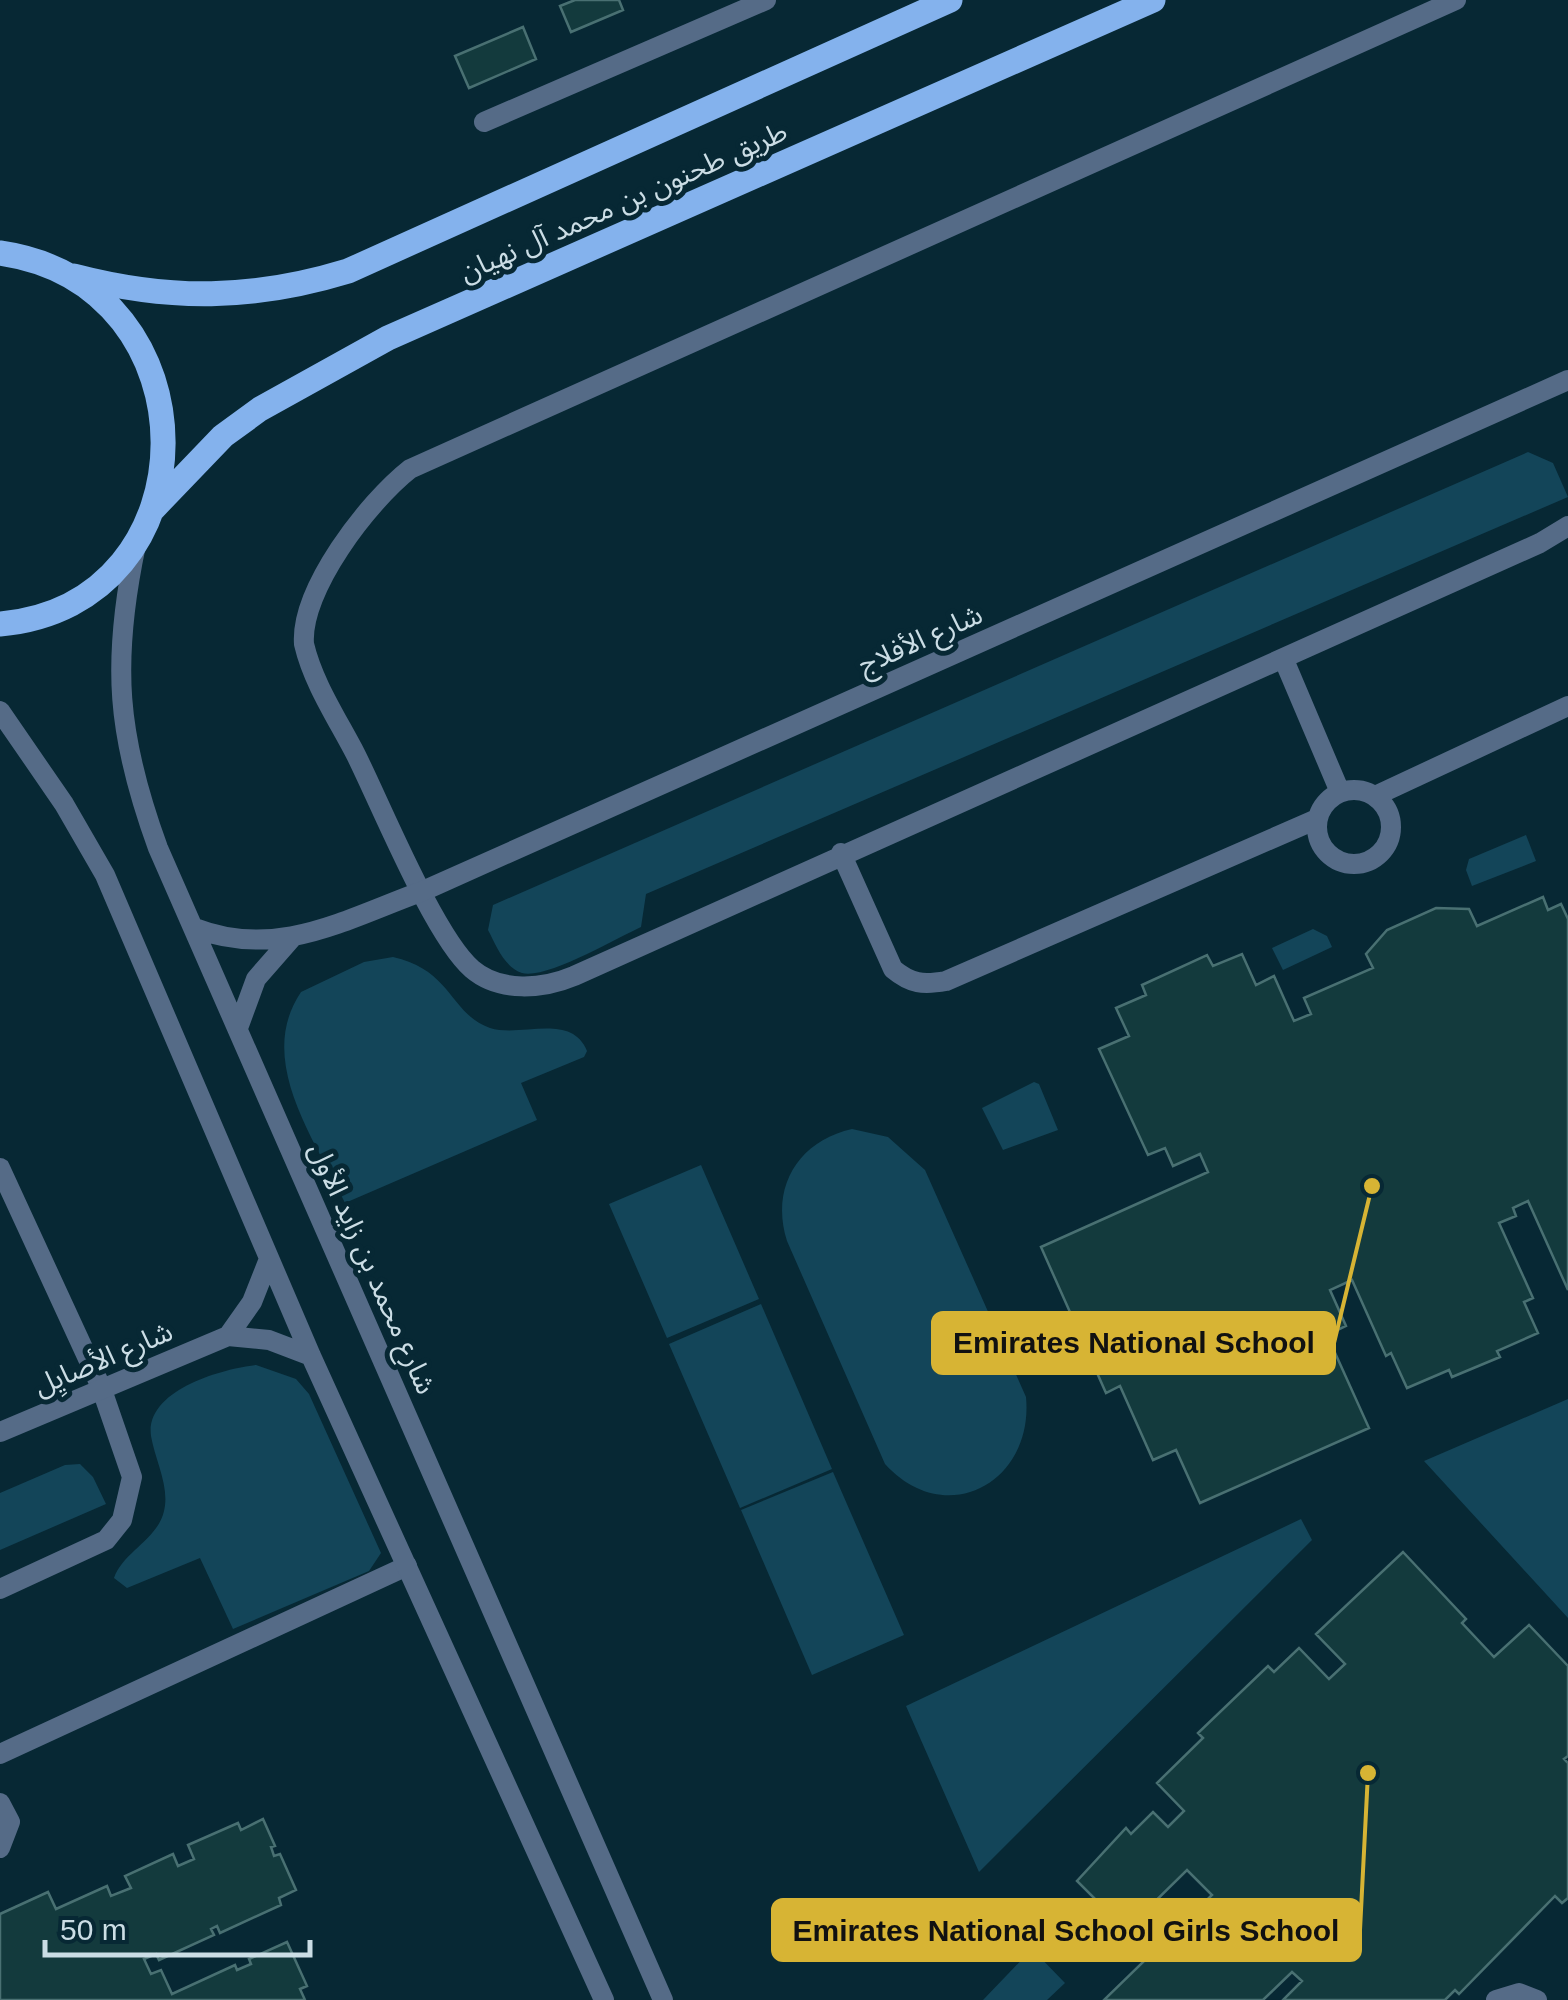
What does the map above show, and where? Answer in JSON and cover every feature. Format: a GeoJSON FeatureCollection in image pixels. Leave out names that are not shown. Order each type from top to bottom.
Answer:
{"type":"FeatureCollection","features":[{"type":"Feature","properties":{"kind":"main road","name":"طريق طحنون بن محمد آل نهيان"},"geometry":{"type":"LineString","coordinates":[[0,254],[128,290],[184,297],[295,287],[348,271],[950,0]]}},
{"type":"Feature","properties":{"kind":"main road","name":"طريق طحنون بن محمد آل نهيان"},"geometry":{"type":"LineString","coordinates":[[152,510],[223,436],[260,409],[388,338],[1153,0]]}},
{"type":"Feature","properties":{"kind":"main road"},"geometry":{"type":"LineString","coordinates":[[0,624],[42,615],[70,602],[107,574],[137,538],[152,510],[166,445],[156,380],[124,321],[74,276]]}},
{"type":"Feature","properties":{"kind":"street"},"geometry":{"type":"LineString","coordinates":[[484,122],[766,0]]}},
{"type":"Feature","properties":{"kind":"street"},"geometry":{"type":"LineString","coordinates":[[1456,0],[430,459],[394,482],[368,510],[318,589],[304,631],[313,670],[423,892],[472,969],[491,980],[535,987],[574,976],[841,853],[1284,660],[1540,543],[1568,526]]}},
{"type":"Feature","properties":{"kind":"street","name":"شارع الأفلاج"},"geometry":{"type":"LineString","coordinates":[[195,928],[242,942],[291,940],[423,892],[1568,380]]}},
{"type":"Feature","properties":{"kind":"street","name":"شارع محمد بن زايد الأول"},"geometry":{"type":"LineString","coordinates":[[137,538],[124,600],[119,663],[122,727],[135,785],[158,848],[663,2000]]}},
{"type":"Feature","properties":{"kind":"street"},"geometry":{"type":"LineString","coordinates":[[1284,660],[1340,792]]}},
{"type":"Feature","properties":{"kind":"street"},"geometry":{"type":"LineString","coordinates":[[1375,796],[1568,706]]}},
{"type":"Feature","properties":{"kind":"street"},"geometry":{"type":"LineString","coordinates":[[0,711],[64,804],[105,875],[311,1356],[604,2000]]}},
{"type":"Feature","properties":{"kind":"street"},"geometry":{"type":"LineString","coordinates":[[1364,790],[1375,796],[1390,815],[1392,828],[1383,850],[1374,859],[1350,864],[1328,854],[1317,832],[1321,808],[1340,792],[1364,790]]}},
{"type":"Feature","properties":{"kind":"street"},"geometry":{"type":"LineString","coordinates":[[841,853],[893,969],[906,980],[923,985],[946,981],[1317,819]]}},
{"type":"Feature","properties":{"kind":"street","name":"شارع الأفلاج"},"geometry":{"type":"LineString","coordinates":[[238,1028],[256,979],[291,940]]}},
{"type":"Feature","properties":{"kind":"street"},"geometry":{"type":"LineString","coordinates":[[0,1168],[101,1387],[132,1477],[122,1520],[106,1540],[0,1589]]}},
{"type":"Feature","properties":{"kind":"street"},"geometry":{"type":"LineString","coordinates":[[269,1258],[252,1302],[228,1336],[269,1340],[311,1356]]}},
{"type":"Feature","properties":{"kind":"street","name":"شارع الأصايِل"},"geometry":{"type":"LineString","coordinates":[[0,1432],[228,1336]]}},
{"type":"Feature","properties":{"kind":"street"},"geometry":{"type":"LineString","coordinates":[[0,1754],[407,1566]]}},
{"type":"Feature","properties":{"kind":"street"},"geometry":{"type":"LineString","coordinates":[[0,1803],[10,1822],[0,1848]]}},
{"type":"Feature","properties":{"kind":"street"},"geometry":{"type":"LineString","coordinates":[[1496,2000],[1519,1993],[1537,2000]]}},
{"type":"Feature","properties":{"kind":"shaded area"},"geometry":{"type":"Polygon","coordinates":[[[1528,452],[1553,463],[1568,497],[646,894],[641,927],[581,957],[547,970],[522,973],[505,961],[488,930],[493,905],[1528,452]]]}},
{"type":"Feature","properties":{"kind":"shaded area"},"geometry":{"type":"Polygon","coordinates":[[[1526,835],[1536,861],[1472,886],[1466,870],[1469,859],[1526,835]]]}},
{"type":"Feature","properties":{"kind":"shaded area"},"geometry":{"type":"Polygon","coordinates":[[[1313,929],[1327,936],[1332,947],[1283,970],[1272,948],[1313,929]]]}},
{"type":"Feature","properties":{"kind":"shaded area"},"geometry":{"type":"Polygon","coordinates":[[[393,957],[427,972],[466,1013],[490,1028],[557,1029],[580,1039],[587,1051],[584,1057],[521,1083],[537,1120],[345,1203],[294,1099],[284,1045],[288,1018],[301,992],[364,962],[393,957]]]}},
{"type":"Feature","properties":{"kind":"shaded area"},"geometry":{"type":"Polygon","coordinates":[[[1034,1082],[1039,1084],[1058,1130],[1003,1150],[982,1108],[1034,1082]]]}},
{"type":"Feature","properties":{"kind":"shaded area"},"geometry":{"type":"Polygon","coordinates":[[[852,1129],[888,1137],[925,1170],[1026,1397],[1025,1427],[1016,1453],[1001,1473],[981,1488],[959,1495],[934,1494],[909,1484],[885,1464],[787,1241],[782,1203],[793,1170],[817,1144],[852,1129]]]}},
{"type":"Feature","properties":{"kind":"shaded area"},"geometry":{"type":"Polygon","coordinates":[[[701,1165],[759,1299],[667,1338],[609,1204],[701,1165]]]}},
{"type":"Feature","properties":{"kind":"shaded area"},"geometry":{"type":"Polygon","coordinates":[[[761,1304],[832,1469],[740,1508],[669,1344],[761,1304]]]}},
{"type":"Feature","properties":{"kind":"shaded area"},"geometry":{"type":"Polygon","coordinates":[[[256,1365],[296,1379],[309,1394],[381,1553],[369,1571],[233,1629],[200,1558],[127,1588],[114,1578],[125,1560],[155,1530],[164,1511],[164,1483],[151,1436],[152,1420],[160,1406],[173,1394],[206,1377],[256,1365]]]}},
{"type":"Feature","properties":{"kind":"shaded area"},"geometry":{"type":"Polygon","coordinates":[[[1568,1399],[1568,1618],[1424,1461],[1568,1399]]]}},
{"type":"Feature","properties":{"kind":"shaded area"},"geometry":{"type":"Polygon","coordinates":[[[80,1464],[93,1477],[106,1504],[0,1550],[0,1493],[65,1465],[80,1464]]]}},
{"type":"Feature","properties":{"kind":"shaded area"},"geometry":{"type":"Polygon","coordinates":[[[833,1472],[904,1635],[812,1675],[741,1510],[833,1472]]]}},
{"type":"Feature","properties":{"kind":"shaded area"},"geometry":{"type":"Polygon","coordinates":[[[1301,1519],[1312,1540],[979,1872],[906,1706],[1301,1519]]]}},
{"type":"Feature","properties":{"kind":"shaded area"},"geometry":{"type":"Polygon","coordinates":[[[1032,1949],[1065,1983],[1047,2000],[983,2000],[1032,1949]]]}},
{"type":"Feature","properties":{"kind":"building"},"geometry":{"type":"Polygon","coordinates":[[[575,0],[619,0],[623,10],[571,32],[560,6],[575,0]]]}},
{"type":"Feature","properties":{"kind":"building"},"geometry":{"type":"Polygon","coordinates":[[[523,27],[536,59],[469,88],[455,56],[523,27]]]}},
{"type":"Feature","properties":{"kind":"building"},"geometry":{"type":"Polygon","coordinates":[[[1543,897],[1548,910],[1561,904],[1568,919],[1568,1290],[1528,1201],[1513,1208],[1516,1216],[1499,1223],[1533,1298],[1524,1302],[1538,1333],[1497,1351],[1500,1357],[1452,1377],[1449,1370],[1407,1388],[1391,1353],[1386,1356],[1352,1280],[1330,1290],[1346,1326],[1327,1335],[1369,1428],[1200,1503],[1176,1450],[1153,1460],[1120,1386],[1106,1393],[1041,1247],[1208,1172],[1200,1154],[1173,1166],[1165,1148],[1148,1155],[1099,1049],[1129,1036],[1116,1008],[1146,995],[1142,985],[1207,955],[1213,966],[1242,954],[1256,985],[1274,976],[1294,1021],[1311,1014],[1304,998],[1373,968],[1366,954],[1387,930],[1436,908],[1469,909],[1477,926],[1543,897]]]}},
{"type":"Feature","properties":{"kind":"building"},"geometry":{"type":"Polygon","coordinates":[[[1403,1552],[1466,1619],[1462,1623],[1494,1657],[1529,1625],[1568,1666],[1568,1756],[1564,1759],[1568,1763],[1568,1898],[1562,1903],[1555,1896],[1459,1994],[1455,1990],[1445,2000],[1283,2000],[1302,1981],[1292,1972],[1263,2000],[1104,2000],[1212,1895],[1187,1870],[1126,1930],[1077,1881],[1126,1828],[1131,1834],[1153,1812],[1168,1827],[1184,1811],[1157,1783],[1203,1738],[1198,1733],[1268,1666],[1274,1672],[1299,1648],[1329,1679],[1345,1664],[1316,1634],[1403,1552]]]}},
{"type":"Feature","properties":{"kind":"building"},"geometry":{"type":"Polygon","coordinates":[[[263,1819],[275,1846],[271,1847],[274,1856],[280,1854],[296,1890],[279,1898],[281,1905],[220,1933],[217,1926],[211,1929],[214,1935],[159,1960],[156,1954],[144,1959],[151,1974],[161,1970],[172,1994],[235,1965],[237,1970],[251,1964],[249,1959],[287,1942],[307,1986],[300,1989],[305,2000],[0,2000],[0,1914],[48,1892],[56,1909],[107,1886],[111,1896],[131,1888],[125,1876],[173,1854],[178,1866],[194,1859],[188,1845],[238,1823],[241,1830],[263,1819]]]}},
{"type":"Feature","properties":{"kind":"place","name":"Emirates National School"},"geometry":{"type":"Point","coordinates":[1372,1186]}},
{"type":"Feature","properties":{"kind":"place","name":"Emirates National School Girls School"},"geometry":{"type":"Point","coordinates":[1368,1773]}}]}
